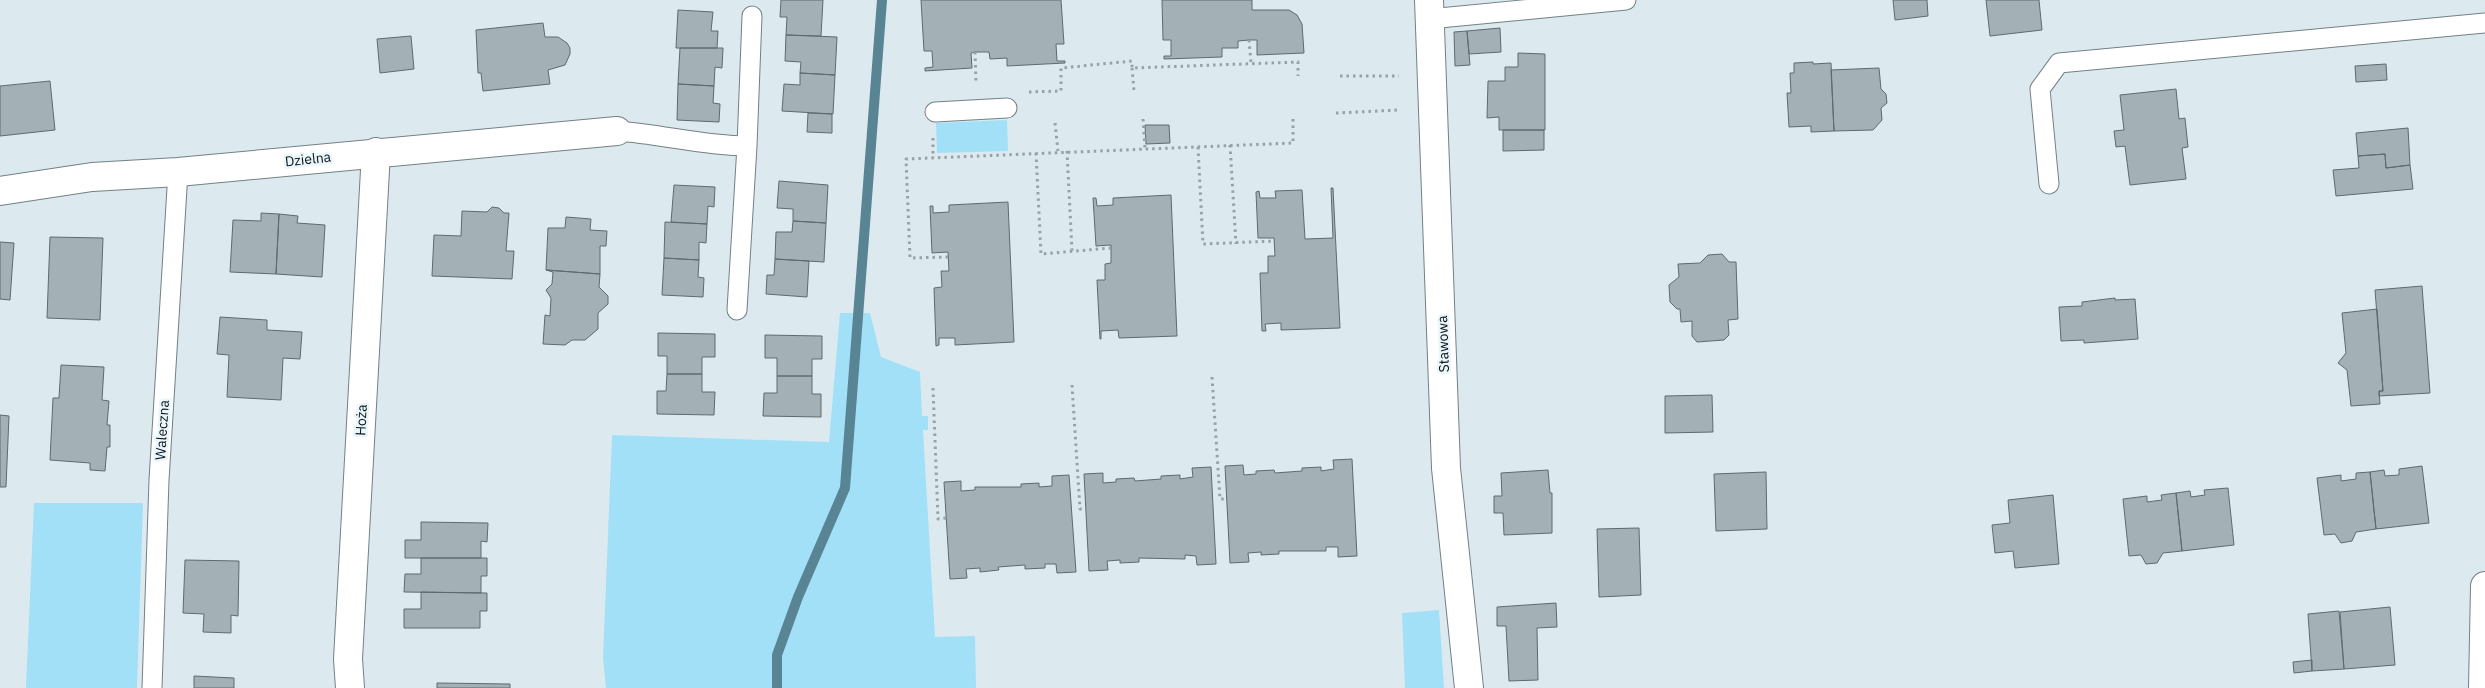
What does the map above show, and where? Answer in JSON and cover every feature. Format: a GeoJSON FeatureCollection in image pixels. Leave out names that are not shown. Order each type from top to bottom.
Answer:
{"type":"FeatureCollection","features":[{"type":"Feature","properties":{"kind":"street","name":"Stawowa"},"geometry":{"type":"LineString","coordinates":[[1428,10],[1446,468],[1469,688]]}},
{"type":"Feature","properties":{"kind":"street","name":"Dzielna"},"geometry":{"type":"LineString","coordinates":[[0,191],[92,177],[178,172],[616,131]]}},
{"type":"Feature","properties":{"kind":"street","name":"Hoża"},"geometry":{"type":"LineString","coordinates":[[350,688],[348,659],[376,152]]}},
{"type":"Feature","properties":{"kind":"street"},"geometry":{"type":"LineString","coordinates":[[2483,688],[2485,586]]}},
{"type":"Feature","properties":{"kind":"lane"},"geometry":{"type":"LineString","coordinates":[[1428,10],[1626,0]]}},
{"type":"Feature","properties":{"kind":"lane"},"geometry":{"type":"LineString","coordinates":[[737,310],[747,146],[752,16]]}},
{"type":"Feature","properties":{"kind":"lane"},"geometry":{"type":"LineString","coordinates":[[2049,184],[2040,89],[2059,63],[2485,23]]}},
{"type":"Feature","properties":{"kind":"lane"},"geometry":{"type":"LineString","coordinates":[[935,112],[1007,108]]}},
{"type":"Feature","properties":{"kind":"lane"},"geometry":{"type":"LineString","coordinates":[[616,131],[650,134],[717,146],[747,146]]}},
{"type":"Feature","properties":{"kind":"lane","name":"Waleczna"},"geometry":{"type":"LineString","coordinates":[[152,688],[159,480],[178,172]]}},
{"type":"Feature","properties":{"kind":"path"},"geometry":{"type":"LineString","coordinates":[[1249,40],[1251,63]]}},
{"type":"Feature","properties":{"kind":"path"},"geometry":{"type":"LineString","coordinates":[[975,52],[976,85]]}},
{"type":"Feature","properties":{"kind":"path"},"geometry":{"type":"LineString","coordinates":[[1024,92],[1060,91],[1061,68],[1132,61],[1134,91]]}},
{"type":"Feature","properties":{"kind":"path"},"geometry":{"type":"LineString","coordinates":[[1132,68],[1298,62],[1298,76]]}},
{"type":"Feature","properties":{"kind":"path"},"geometry":{"type":"LineString","coordinates":[[1340,76],[1402,76]]}},
{"type":"Feature","properties":{"kind":"path"},"geometry":{"type":"LineString","coordinates":[[1336,113],[1399,110]]}},
{"type":"Feature","properties":{"kind":"path"},"geometry":{"type":"LineString","coordinates":[[948,257],[910,258],[906,159],[1058,151],[1293,143],[1293,118]]}},
{"type":"Feature","properties":{"kind":"path"},"geometry":{"type":"LineString","coordinates":[[1143,119],[1145,148]]}},
{"type":"Feature","properties":{"kind":"path"},"geometry":{"type":"LineString","coordinates":[[1054,123],[1058,151]]}},
{"type":"Feature","properties":{"kind":"path"},"geometry":{"type":"LineString","coordinates":[[932,131],[933,158]]}},
{"type":"Feature","properties":{"kind":"path"},"geometry":{"type":"LineString","coordinates":[[1230,145],[1236,244]]}},
{"type":"Feature","properties":{"kind":"path"},"geometry":{"type":"LineString","coordinates":[[1198,147],[1203,244],[1274,241]]}},
{"type":"Feature","properties":{"kind":"path"},"geometry":{"type":"LineString","coordinates":[[1067,151],[1072,251]]}},
{"type":"Feature","properties":{"kind":"path"},"geometry":{"type":"LineString","coordinates":[[1036,153],[1041,254],[1111,248]]}},
{"type":"Feature","properties":{"kind":"path"},"geometry":{"type":"LineString","coordinates":[[1212,377],[1220,500],[1226,499]]}},
{"type":"Feature","properties":{"kind":"path"},"geometry":{"type":"LineString","coordinates":[[1072,385],[1080,509],[1086,509]]}},
{"type":"Feature","properties":{"kind":"path"},"geometry":{"type":"LineString","coordinates":[[932,388],[938,519],[946,518]]}},
{"type":"Feature","properties":{"kind":"shaded area"},"geometry":{"type":"Polygon","coordinates":[[[1007,120],[1008,151],[937,153],[936,123],[1007,120]]]}},
{"type":"Feature","properties":{"kind":"shaded area"},"geometry":{"type":"Polygon","coordinates":[[[840,313],[870,313],[881,357],[920,372],[922,416],[928,416],[928,430],[923,430],[935,637],[975,636],[976,688],[606,688],[603,658],[612,435],[829,442],[840,313]]]}},
{"type":"Feature","properties":{"kind":"shaded area"},"geometry":{"type":"Polygon","coordinates":[[[34,503],[143,503],[137,688],[26,688],[34,503]]]}},
{"type":"Feature","properties":{"kind":"shaded area"},"geometry":{"type":"Polygon","coordinates":[[[1439,610],[1444,688],[1405,688],[1402,613],[1439,610]]]}},
{"type":"Feature","properties":{"kind":"building"},"geometry":{"type":"Polygon","coordinates":[[[781,0],[823,0],[821,36],[786,35],[787,17],[780,17],[781,0]]]}},
{"type":"Feature","properties":{"kind":"building"},"geometry":{"type":"Polygon","coordinates":[[[921,0],[1061,0],[1064,44],[1056,44],[1057,61],[1065,61],[1065,63],[1007,66],[1007,58],[990,59],[989,52],[975,52],[971,53],[972,68],[925,71],[925,68],[933,67],[932,51],[924,51],[921,0]]]}},
{"type":"Feature","properties":{"kind":"building"},"geometry":{"type":"Polygon","coordinates":[[[1162,0],[1252,0],[1252,10],[1289,10],[1297,15],[1302,24],[1304,53],[1257,55],[1257,40],[1249,40],[1238,41],[1238,48],[1222,48],[1222,57],[1164,59],[1164,56],[1171,56],[1171,40],[1163,40],[1162,0]]]}},
{"type":"Feature","properties":{"kind":"building"},"geometry":{"type":"Polygon","coordinates":[[[1893,0],[1927,0],[1928,16],[1895,20],[1893,0]]]}},
{"type":"Feature","properties":{"kind":"building"},"geometry":{"type":"Polygon","coordinates":[[[1986,0],[2039,0],[2042,30],[1990,36],[1986,0]]]}},
{"type":"Feature","properties":{"kind":"building"},"geometry":{"type":"Polygon","coordinates":[[[678,10],[713,12],[711,31],[718,31],[717,48],[676,48],[678,10]]]}},
{"type":"Feature","properties":{"kind":"building"},"geometry":{"type":"Polygon","coordinates":[[[543,23],[545,37],[558,37],[567,43],[570,48],[570,54],[565,65],[548,70],[550,84],[483,91],[481,73],[478,73],[476,30],[543,23]]]}},
{"type":"Feature","properties":{"kind":"building"},"geometry":{"type":"Polygon","coordinates":[[[1500,28],[1501,52],[1469,54],[1467,31],[1500,28]]]}},
{"type":"Feature","properties":{"kind":"building"},"geometry":{"type":"Polygon","coordinates":[[[1467,31],[1470,65],[1455,66],[1454,32],[1467,31]]]}},
{"type":"Feature","properties":{"kind":"building"},"geometry":{"type":"Polygon","coordinates":[[[786,35],[837,37],[835,75],[800,73],[801,62],[785,61],[786,35]]]}},
{"type":"Feature","properties":{"kind":"building"},"geometry":{"type":"Polygon","coordinates":[[[411,36],[414,69],[380,73],[377,39],[411,36]]]}},
{"type":"Feature","properties":{"kind":"building"},"geometry":{"type":"Polygon","coordinates":[[[680,48],[723,48],[722,68],[715,67],[714,86],[678,84],[680,48]]]}},
{"type":"Feature","properties":{"kind":"building"},"geometry":{"type":"Polygon","coordinates":[[[1518,53],[1545,54],[1545,130],[1499,130],[1499,117],[1487,118],[1488,81],[1505,81],[1505,67],[1518,67],[1518,53]]]}},
{"type":"Feature","properties":{"kind":"building"},"geometry":{"type":"Polygon","coordinates":[[[1813,62],[1813,64],[1831,63],[1834,131],[1811,132],[1811,126],[1789,127],[1787,93],[1791,93],[1790,73],[1794,73],[1794,63],[1813,62]]]}},
{"type":"Feature","properties":{"kind":"building"},"geometry":{"type":"Polygon","coordinates":[[[2386,64],[2387,80],[2356,82],[2355,66],[2386,64]]]}},
{"type":"Feature","properties":{"kind":"building"},"geometry":{"type":"Polygon","coordinates":[[[1879,68],[1881,89],[1886,94],[1887,103],[1881,108],[1882,120],[1873,130],[1834,131],[1831,70],[1879,68]]]}},
{"type":"Feature","properties":{"kind":"building"},"geometry":{"type":"Polygon","coordinates":[[[800,73],[835,75],[833,114],[782,111],[784,84],[800,85],[800,73]]]}},
{"type":"Feature","properties":{"kind":"building"},"geometry":{"type":"Polygon","coordinates":[[[50,81],[55,130],[0,136],[0,86],[50,81]]]}},
{"type":"Feature","properties":{"kind":"building"},"geometry":{"type":"Polygon","coordinates":[[[678,84],[714,86],[713,103],[720,104],[719,122],[677,120],[678,84]]]}},
{"type":"Feature","properties":{"kind":"building"},"geometry":{"type":"Polygon","coordinates":[[[2176,89],[2179,119],[2185,118],[2188,147],[2182,148],[2186,179],[2130,185],[2125,146],[2116,147],[2114,131],[2124,130],[2120,95],[2176,89]]]}},
{"type":"Feature","properties":{"kind":"building"},"geometry":{"type":"Polygon","coordinates":[[[808,113],[832,114],[832,133],[807,132],[808,113]]]}},
{"type":"Feature","properties":{"kind":"building"},"geometry":{"type":"Polygon","coordinates":[[[1145,125],[1169,125],[1170,143],[1146,144],[1145,125]]]}},
{"type":"Feature","properties":{"kind":"building"},"geometry":{"type":"Polygon","coordinates":[[[2408,128],[2410,165],[2386,168],[2385,154],[2358,156],[2356,133],[2408,128]]]}},
{"type":"Feature","properties":{"kind":"building"},"geometry":{"type":"Polygon","coordinates":[[[1503,130],[1544,130],[1544,150],[1503,151],[1503,130]]]}},
{"type":"Feature","properties":{"kind":"building"},"geometry":{"type":"Polygon","coordinates":[[[2385,154],[2386,168],[2410,165],[2413,189],[2336,196],[2333,170],[2359,168],[2358,156],[2385,154]]]}},
{"type":"Feature","properties":{"kind":"building"},"geometry":{"type":"Polygon","coordinates":[[[779,181],[828,185],[826,223],[793,221],[793,209],[777,208],[779,181]]]}},
{"type":"Feature","properties":{"kind":"building"},"geometry":{"type":"Polygon","coordinates":[[[674,185],[715,187],[714,207],[708,206],[707,224],[671,222],[674,185]]]}},
{"type":"Feature","properties":{"kind":"building"},"geometry":{"type":"Polygon","coordinates":[[[1331,188],[1333,188],[1340,328],[1281,330],[1281,323],[1265,324],[1266,331],[1262,331],[1260,273],[1268,273],[1268,256],[1275,256],[1274,238],[1258,238],[1256,192],[1259,191],[1260,198],[1276,198],[1275,191],[1302,190],[1305,239],[1333,238],[1331,188]]]}},
{"type":"Feature","properties":{"kind":"building"},"geometry":{"type":"Polygon","coordinates":[[[1171,195],[1177,336],[1119,338],[1118,330],[1101,331],[1100,339],[1097,280],[1105,280],[1105,264],[1111,263],[1111,245],[1096,246],[1093,198],[1096,198],[1097,206],[1113,205],[1113,198],[1171,195]]]}},
{"type":"Feature","properties":{"kind":"building"},"geometry":{"type":"Polygon","coordinates":[[[1008,202],[1014,342],[955,345],[955,338],[939,338],[939,345],[936,346],[934,288],[942,287],[941,271],[949,271],[948,252],[932,253],[930,206],[933,206],[933,213],[949,212],[949,205],[1008,202]]]}},
{"type":"Feature","properties":{"kind":"building"},"geometry":{"type":"Polygon","coordinates":[[[492,207],[499,208],[504,213],[509,213],[506,251],[514,251],[512,279],[432,276],[434,235],[461,236],[462,211],[487,212],[492,207]]]}},
{"type":"Feature","properties":{"kind":"building"},"geometry":{"type":"Polygon","coordinates":[[[261,213],[279,214],[276,274],[230,272],[233,220],[261,221],[261,213]]]}},
{"type":"Feature","properties":{"kind":"building"},"geometry":{"type":"Polygon","coordinates":[[[279,214],[298,216],[297,223],[325,225],[322,277],[276,274],[279,214]]]}},
{"type":"Feature","properties":{"kind":"building"},"geometry":{"type":"Polygon","coordinates":[[[566,217],[591,219],[590,230],[607,231],[606,246],[600,246],[600,274],[546,270],[548,228],[565,228],[566,217]]]}},
{"type":"Feature","properties":{"kind":"building"},"geometry":{"type":"Polygon","coordinates":[[[793,221],[826,223],[824,262],[775,259],[776,232],[792,232],[793,221]]]}},
{"type":"Feature","properties":{"kind":"building"},"geometry":{"type":"Polygon","coordinates":[[[665,222],[707,224],[706,243],[699,242],[699,260],[664,258],[665,222]]]}},
{"type":"Feature","properties":{"kind":"building"},"geometry":{"type":"Polygon","coordinates":[[[50,237],[103,238],[100,320],[47,318],[50,237]]]}},
{"type":"Feature","properties":{"kind":"building"},"geometry":{"type":"Polygon","coordinates":[[[0,242],[14,243],[10,300],[0,299],[0,242]]]}},
{"type":"Feature","properties":{"kind":"building"},"geometry":{"type":"Polygon","coordinates":[[[1722,254],[1729,262],[1736,262],[1738,319],[1728,320],[1729,335],[1724,340],[1697,342],[1692,336],[1692,321],[1681,322],[1680,309],[1677,309],[1670,302],[1669,285],[1679,277],[1678,264],[1700,263],[1708,255],[1722,254]]]}},
{"type":"Feature","properties":{"kind":"building"},"geometry":{"type":"Polygon","coordinates":[[[664,258],[699,260],[698,277],[704,278],[703,297],[662,295],[664,258]]]}},
{"type":"Feature","properties":{"kind":"building"},"geometry":{"type":"Polygon","coordinates":[[[775,259],[809,261],[807,297],[766,294],[767,275],[774,275],[775,259]]]}},
{"type":"Feature","properties":{"kind":"building"},"geometry":{"type":"Polygon","coordinates":[[[546,270],[600,274],[599,287],[608,296],[608,304],[598,313],[598,329],[585,340],[572,340],[565,345],[543,344],[545,315],[550,316],[551,298],[546,290],[552,284],[553,272],[546,270]]]}},
{"type":"Feature","properties":{"kind":"building"},"geometry":{"type":"Polygon","coordinates":[[[2422,286],[2430,393],[2379,396],[2379,391],[2383,391],[2375,290],[2422,286]]]}},
{"type":"Feature","properties":{"kind":"building"},"geometry":{"type":"Polygon","coordinates":[[[2115,298],[2115,300],[2135,299],[2138,339],[2084,343],[2084,340],[2061,341],[2059,307],[2082,306],[2082,302],[2115,298]]]}},
{"type":"Feature","properties":{"kind":"building"},"geometry":{"type":"Polygon","coordinates":[[[2377,309],[2383,391],[2379,391],[2380,404],[2351,406],[2347,370],[2338,363],[2346,353],[2342,313],[2377,309]]]}},
{"type":"Feature","properties":{"kind":"building"},"geometry":{"type":"Polygon","coordinates":[[[220,317],[267,320],[267,330],[302,332],[300,359],[283,358],[281,400],[227,397],[229,355],[217,354],[220,317]]]}},
{"type":"Feature","properties":{"kind":"building"},"geometry":{"type":"Polygon","coordinates":[[[658,333],[715,334],[715,357],[702,357],[702,374],[667,374],[667,356],[658,356],[658,333]]]}},
{"type":"Feature","properties":{"kind":"building"},"geometry":{"type":"Polygon","coordinates":[[[765,335],[822,336],[822,359],[812,359],[812,376],[777,376],[777,358],[765,358],[765,335]]]}},
{"type":"Feature","properties":{"kind":"building"},"geometry":{"type":"Polygon","coordinates":[[[61,365],[104,367],[102,400],[109,401],[107,425],[110,425],[110,447],[107,447],[105,471],[90,470],[90,463],[50,460],[53,398],[59,398],[61,365]]]}},
{"type":"Feature","properties":{"kind":"building"},"geometry":{"type":"Polygon","coordinates":[[[667,374],[702,374],[702,392],[715,392],[714,415],[657,414],[657,391],[666,391],[667,374]]]}},
{"type":"Feature","properties":{"kind":"building"},"geometry":{"type":"Polygon","coordinates":[[[777,376],[812,376],[812,394],[821,394],[821,417],[763,416],[764,393],[777,393],[777,376]]]}},
{"type":"Feature","properties":{"kind":"building"},"geometry":{"type":"Polygon","coordinates":[[[1712,395],[1713,432],[1665,433],[1665,396],[1712,395]]]}},
{"type":"Feature","properties":{"kind":"building"},"geometry":{"type":"Polygon","coordinates":[[[0,415],[9,416],[6,487],[0,487],[0,415]]]}},
{"type":"Feature","properties":{"kind":"building"},"geometry":{"type":"Polygon","coordinates":[[[1352,459],[1357,556],[1338,557],[1338,547],[1326,547],[1326,551],[1279,551],[1279,554],[1261,555],[1261,552],[1248,553],[1249,562],[1230,563],[1225,466],[1243,465],[1244,475],[1256,474],[1256,471],[1274,470],[1275,473],[1302,471],[1302,468],[1321,467],[1321,471],[1334,469],[1333,460],[1352,459]]]}},
{"type":"Feature","properties":{"kind":"building"},"geometry":{"type":"Polygon","coordinates":[[[2422,466],[2429,523],[2376,529],[2370,472],[2384,470],[2385,476],[2399,475],[2399,469],[2422,466]]]}},
{"type":"Feature","properties":{"kind":"building"},"geometry":{"type":"Polygon","coordinates":[[[1211,467],[1216,564],[1197,565],[1196,556],[1185,555],[1185,559],[1139,558],[1139,562],[1120,563],[1120,560],[1107,561],[1108,570],[1089,571],[1084,474],[1103,473],[1103,483],[1116,482],[1116,479],[1134,478],[1135,481],[1161,479],[1161,476],[1180,475],[1180,479],[1193,477],[1192,468],[1211,467]]]}},
{"type":"Feature","properties":{"kind":"building"},"geometry":{"type":"Polygon","coordinates":[[[1548,470],[1550,493],[1552,493],[1552,533],[1504,535],[1503,513],[1494,513],[1494,496],[1502,496],[1501,473],[1548,470]]]}},
{"type":"Feature","properties":{"kind":"building"},"geometry":{"type":"Polygon","coordinates":[[[1766,472],[1767,529],[1716,531],[1714,474],[1766,472]]]}},
{"type":"Feature","properties":{"kind":"building"},"geometry":{"type":"Polygon","coordinates":[[[2370,472],[2376,529],[2356,532],[2352,541],[2341,543],[2335,534],[2324,535],[2317,478],[2341,475],[2341,481],[2356,479],[2356,473],[2370,472]]]}},
{"type":"Feature","properties":{"kind":"building"},"geometry":{"type":"Polygon","coordinates":[[[1069,475],[1076,572],[1057,573],[1056,564],[1045,564],[1045,568],[1025,569],[1025,565],[998,567],[999,570],[980,572],[980,568],[966,569],[967,578],[950,579],[944,482],[961,481],[961,491],[975,490],[975,487],[1021,487],[1021,484],[1039,483],[1039,487],[1052,486],[1052,476],[1069,475]]]}},
{"type":"Feature","properties":{"kind":"building"},"geometry":{"type":"Polygon","coordinates":[[[2228,488],[2234,545],[2182,551],[2176,493],[2190,491],[2191,497],[2205,495],[2204,490],[2228,488]]]}},
{"type":"Feature","properties":{"kind":"building"},"geometry":{"type":"Polygon","coordinates":[[[2176,493],[2182,551],[2163,553],[2157,563],[2146,564],[2141,555],[2129,556],[2123,499],[2147,496],[2147,502],[2162,500],[2161,495],[2176,493]]]}},
{"type":"Feature","properties":{"kind":"building"},"geometry":{"type":"Polygon","coordinates":[[[2053,495],[2059,564],[2015,568],[2013,551],[1995,553],[1992,525],[2010,523],[2008,500],[2053,495]]]}},
{"type":"Feature","properties":{"kind":"building"},"geometry":{"type":"Polygon","coordinates":[[[421,522],[488,523],[487,542],[481,541],[481,558],[405,558],[405,540],[421,540],[421,522]]]}},
{"type":"Feature","properties":{"kind":"building"},"geometry":{"type":"Polygon","coordinates":[[[1639,528],[1641,595],[1599,597],[1597,529],[1639,528]]]}},
{"type":"Feature","properties":{"kind":"building"},"geometry":{"type":"Polygon","coordinates":[[[421,558],[487,558],[487,576],[481,576],[481,593],[404,592],[405,574],[421,574],[421,558]]]}},
{"type":"Feature","properties":{"kind":"building"},"geometry":{"type":"Polygon","coordinates":[[[185,560],[239,561],[238,616],[231,615],[231,633],[203,632],[204,614],[183,613],[185,560]]]}},
{"type":"Feature","properties":{"kind":"building"},"geometry":{"type":"Polygon","coordinates":[[[421,592],[487,593],[487,611],[480,611],[480,628],[404,628],[404,609],[421,609],[421,592]]]}},
{"type":"Feature","properties":{"kind":"building"},"geometry":{"type":"Polygon","coordinates":[[[1556,603],[1557,627],[1537,628],[1538,680],[1509,681],[1506,626],[1497,626],[1497,607],[1556,603]]]}},
{"type":"Feature","properties":{"kind":"building"},"geometry":{"type":"Polygon","coordinates":[[[2390,607],[2395,665],[2344,669],[2340,612],[2390,607]]]}},
{"type":"Feature","properties":{"kind":"building"},"geometry":{"type":"Polygon","coordinates":[[[2339,611],[2344,669],[2312,671],[2308,614],[2339,611]]]}},
{"type":"Feature","properties":{"kind":"building"},"geometry":{"type":"Polygon","coordinates":[[[2312,660],[2312,671],[2294,673],[2293,662],[2312,660]]]}},
{"type":"Feature","properties":{"kind":"building"},"geometry":{"type":"Polygon","coordinates":[[[194,676],[234,678],[234,688],[194,688],[194,676]]]}},
{"type":"Feature","properties":{"kind":"building"},"geometry":{"type":"Polygon","coordinates":[[[437,683],[510,684],[510,688],[437,688],[437,683]]]}},
{"type":"Feature","properties":{"kind":"waterway"},"geometry":{"type":"LineString","coordinates":[[777,688],[777,655],[798,597],[845,488],[882,0]]}}]}
